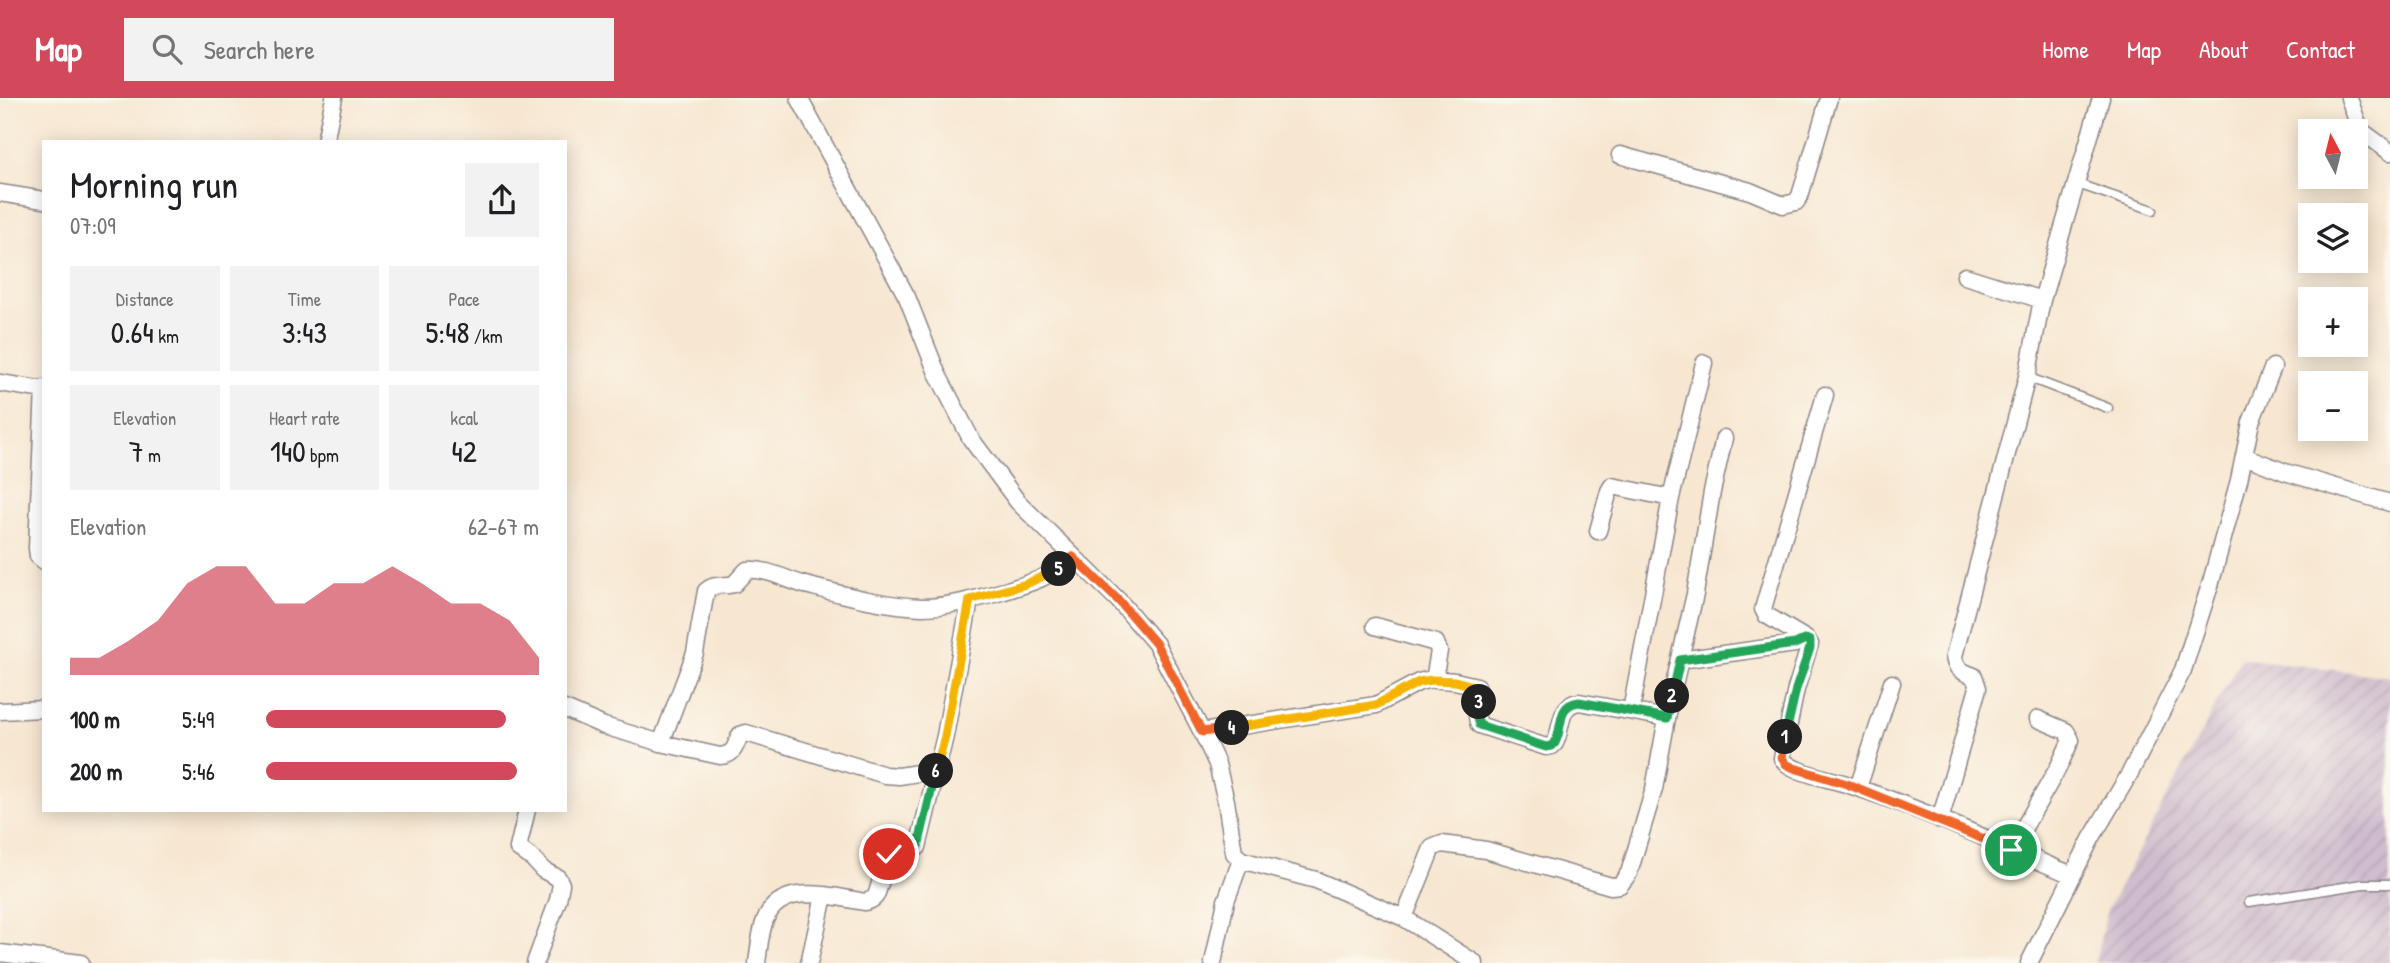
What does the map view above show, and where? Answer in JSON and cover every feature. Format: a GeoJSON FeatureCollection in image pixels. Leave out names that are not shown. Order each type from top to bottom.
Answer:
{"type":"FeatureCollection","features":[{"type":"Feature","properties":{"kind":"street"},"geometry":{"type":"LineString","coordinates":[[325,140],[334,98]]}},
{"type":"Feature","properties":{"kind":"street"},"geometry":{"type":"LineString","coordinates":[[799,98],[907,297],[937,373],[971,439],[1018,502],[1119,601],[1156,644],[1217,764],[1234,853],[1241,860],[1315,880],[1404,918],[1475,963]]}},
{"type":"Feature","properties":{"kind":"street"},"geometry":{"type":"LineString","coordinates":[[1620,155],[1750,191],[1777,203],[1790,205],[1800,196],[1829,98]]}},
{"type":"Feature","properties":{"kind":"street"},"geometry":{"type":"LineString","coordinates":[[1940,820],[1978,688],[1974,676],[1960,670],[1955,664],[1954,656],[2027,377],[2042,300],[2101,98]]}},
{"type":"Feature","properties":{"kind":"street"},"geometry":{"type":"LineString","coordinates":[[2349,98],[2360,130],[2390,152]]}},
{"type":"Feature","properties":{"kind":"street"},"geometry":{"type":"LineString","coordinates":[[0,193],[42,200]]}},
{"type":"Feature","properties":{"kind":"street"},"geometry":{"type":"LineString","coordinates":[[1965,276],[2042,300]]}},
{"type":"Feature","properties":{"kind":"street"},"geometry":{"type":"LineString","coordinates":[[1631,711],[1671,498],[1704,363]]}},
{"type":"Feature","properties":{"kind":"street"},"geometry":{"type":"LineString","coordinates":[[2029,963],[2072,875],[2130,773],[2183,670],[2211,582],[2251,422],[2273,367]]}},
{"type":"Feature","properties":{"kind":"street"},"geometry":{"type":"LineString","coordinates":[[0,383],[42,389]]}},
{"type":"Feature","properties":{"kind":"street"},"geometry":{"type":"LineString","coordinates":[[1825,394],[1762,609],[1766,615],[1810,641],[1796,689],[1782,758],[1794,768],[1858,788],[2072,875]]}},
{"type":"Feature","properties":{"kind":"street"},"geometry":{"type":"LineString","coordinates":[[42,434],[37,548],[38,556],[42,559]]}},
{"type":"Feature","properties":{"kind":"street"},"geometry":{"type":"LineString","coordinates":[[1404,918],[1427,857],[1432,848],[1442,844],[1486,850],[1611,886],[1620,885],[1629,873],[1654,789],[1724,438]]}},
{"type":"Feature","properties":{"kind":"street"},"geometry":{"type":"LineString","coordinates":[[2244,456],[2286,472],[2390,503]]}},
{"type":"Feature","properties":{"kind":"street"},"geometry":{"type":"LineString","coordinates":[[1598,531],[1612,486],[1671,498]]}},
{"type":"Feature","properties":{"kind":"street"},"geometry":{"type":"LineString","coordinates":[[661,743],[695,653],[705,598],[711,587],[734,584],[747,570],[752,569],[803,584],[897,605],[922,607],[970,600],[1043,578],[1056,572],[1073,557]]}},
{"type":"Feature","properties":{"kind":"street"},"geometry":{"type":"LineString","coordinates":[[757,963],[765,921],[769,911],[778,902],[787,896],[803,894],[865,902],[875,898],[889,854],[918,847],[945,736],[970,600]]}},
{"type":"Feature","properties":{"kind":"street"},"geometry":{"type":"LineString","coordinates":[[1375,626],[1436,643],[1439,651],[1434,680]]}},
{"type":"Feature","properties":{"kind":"street"},"geometry":{"type":"LineString","coordinates":[[1680,660],[1795,644],[1806,639]]}},
{"type":"Feature","properties":{"kind":"street"},"geometry":{"type":"LineString","coordinates":[[1202,732],[1376,705],[1419,682],[1434,680],[1455,681],[1477,687],[1479,691],[1476,715],[1479,725],[1546,747],[1555,743],[1564,710],[1572,703],[1667,718]]}},
{"type":"Feature","properties":{"kind":"street"},"geometry":{"type":"LineString","coordinates":[[1858,788],[1892,683]]}},
{"type":"Feature","properties":{"kind":"street"},"geometry":{"type":"LineString","coordinates":[[0,711],[42,709]]}},
{"type":"Feature","properties":{"kind":"street"},"geometry":{"type":"LineString","coordinates":[[567,710],[604,726],[661,743],[720,756],[733,752],[740,735],[746,733],[885,775],[899,776],[937,770]]}},
{"type":"Feature","properties":{"kind":"street"},"geometry":{"type":"LineString","coordinates":[[2011,850],[2071,740],[2066,731],[2038,719]]}},
{"type":"Feature","properties":{"kind":"street"},"geometry":{"type":"LineString","coordinates":[[527,812],[518,848],[543,870],[558,878],[561,884],[558,900],[535,963]]}},
{"type":"Feature","properties":{"kind":"street"},"geometry":{"type":"LineString","coordinates":[[1213,963],[1226,901],[1241,860]]}},
{"type":"Feature","properties":{"kind":"street"},"geometry":{"type":"LineString","coordinates":[[809,963],[824,896]]}},
{"type":"Feature","properties":{"kind":"street"},"geometry":{"type":"LineString","coordinates":[[0,953],[81,963]]}},
{"type":"Feature","properties":{"kind":"lane"},"geometry":{"type":"LineString","coordinates":[[2075,183],[2153,211]]}},
{"type":"Feature","properties":{"kind":"lane"},"geometry":{"type":"LineString","coordinates":[[2027,377],[2108,408]]}},
{"type":"Feature","properties":{"kind":"lane"},"geometry":{"type":"LineString","coordinates":[[2249,902],[2362,884],[2390,884]]}},
{"type":"Feature","properties":{"kind":"shaded area"},"geometry":{"type":"Polygon","coordinates":[[[2241,658],[2390,677],[2390,963],[2095,963],[2107,910],[2241,658]]]}},
{"type":"Feature","properties":{"kind":"route"},"geometry":{"type":"LineString","coordinates":[[889,854],[914,850],[920,842],[945,736],[970,600],[1043,578],[1056,572],[1073,557],[1119,601],[1156,644],[1202,732],[1376,705],[1419,682],[1455,681],[1477,687],[1479,697],[1476,721],[1479,725],[1546,747],[1552,746],[1558,737],[1567,705],[1579,702],[1667,718],[1680,660],[1795,644],[1806,639],[1810,641],[1810,648],[1796,689],[1782,750],[1782,758],[1786,764],[1847,784],[2011,850]]}}]}
